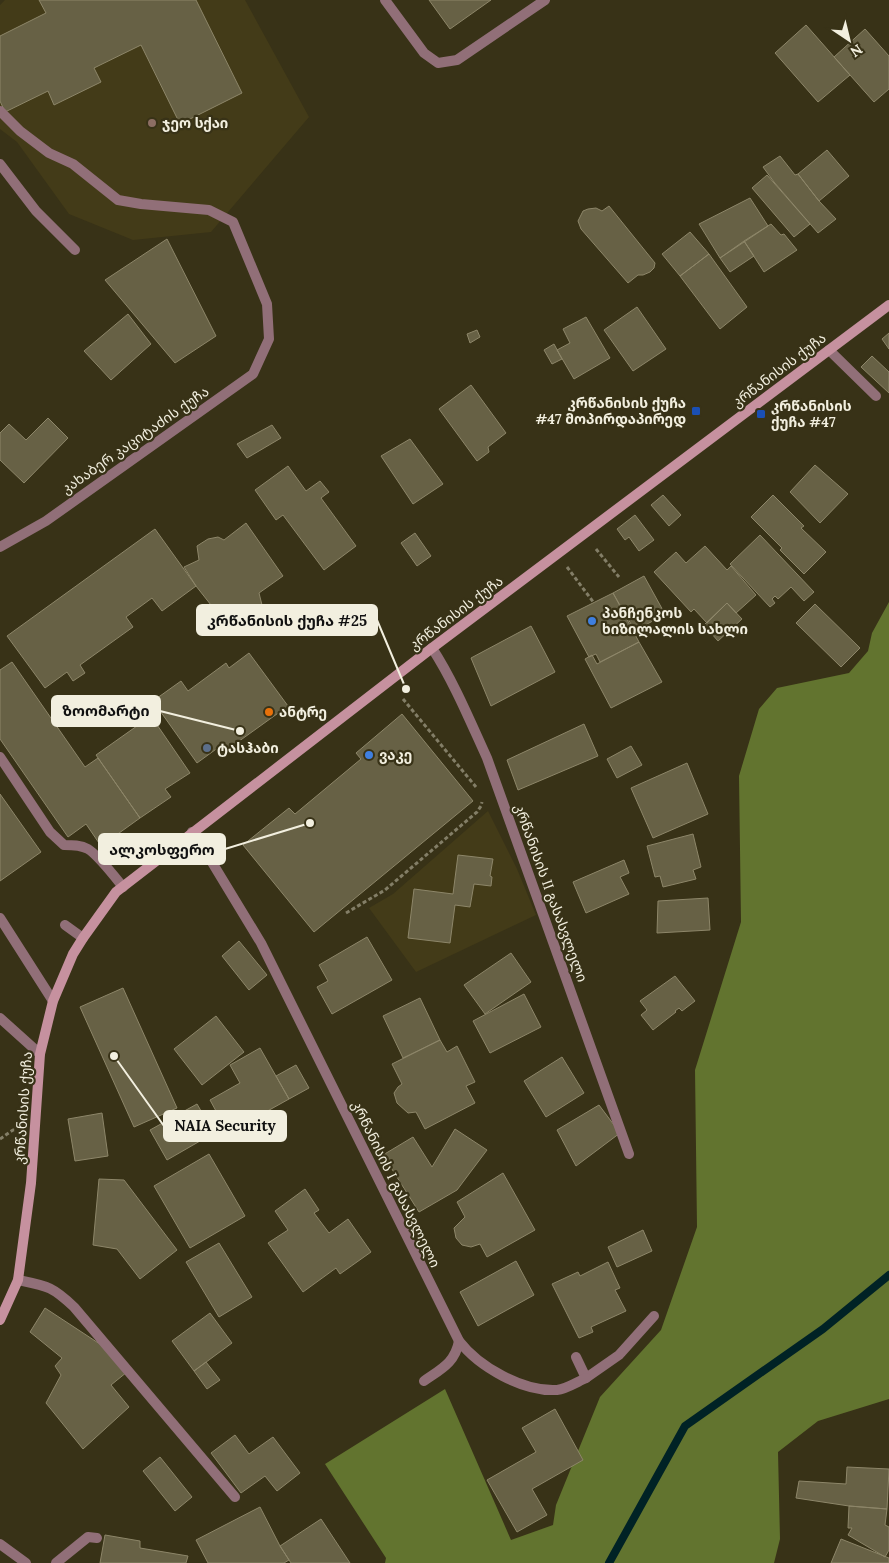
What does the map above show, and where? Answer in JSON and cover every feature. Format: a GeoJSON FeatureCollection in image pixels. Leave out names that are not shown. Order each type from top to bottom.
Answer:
{"type":"FeatureCollection","features":[{"type":"Feature","properties":{"kind":"street"},"geometry":{"type":"LineString","coordinates":[[385,0],[424,53],[438,63],[458,60],[545,0]]}},
{"type":"Feature","properties":{"kind":"street","name":"კახაბერ კაციტაძის ქუჩა"},"geometry":{"type":"LineString","coordinates":[[0,111],[20,131],[49,153],[73,164],[118,200],[210,210],[233,222],[267,304],[269,339],[253,374],[46,521],[0,547]]}},
{"type":"Feature","properties":{"kind":"street"},"geometry":{"type":"LineString","coordinates":[[0,164],[36,211],[75,250]]}},
{"type":"Feature","properties":{"kind":"street","name":"კრწანისის ქუჩა"},"geometry":{"type":"LineString","coordinates":[[0,1320],[18,1280],[31,1183],[40,1054],[53,1002],[73,954],[82,938],[116,892],[432,648],[889,305]]}},
{"type":"Feature","properties":{"kind":"street"},"geometry":{"type":"LineString","coordinates":[[829,350],[876,396]]}},
{"type":"Feature","properties":{"kind":"street","name":"კრწანისის II გასასვლელი"},"geometry":{"type":"LineString","coordinates":[[432,648],[470,720],[490,767],[629,1154]]}},
{"type":"Feature","properties":{"kind":"street"},"geometry":{"type":"LineString","coordinates":[[0,757],[50,832],[64,845],[87,848],[123,886]]}},
{"type":"Feature","properties":{"kind":"street","name":"კრწანისის I გასასვლელი"},"geometry":{"type":"LineString","coordinates":[[192,832],[261,943],[459,1340],[468,1352],[496,1372],[528,1386],[559,1390],[586,1378],[619,1355],[654,1316]]}},
{"type":"Feature","properties":{"kind":"street"},"geometry":{"type":"LineString","coordinates":[[0,918],[53,1002]]}},
{"type":"Feature","properties":{"kind":"street"},"geometry":{"type":"LineString","coordinates":[[65,925],[82,938]]}},
{"type":"Feature","properties":{"kind":"street"},"geometry":{"type":"LineString","coordinates":[[0,1018],[40,1054]]}},
{"type":"Feature","properties":{"kind":"street"},"geometry":{"type":"LineString","coordinates":[[18,1280],[45,1285],[57,1291],[74,1307],[235,1497]]}},
{"type":"Feature","properties":{"kind":"street"},"geometry":{"type":"LineString","coordinates":[[424,1381],[451,1362],[457,1351],[459,1340]]}},
{"type":"Feature","properties":{"kind":"street"},"geometry":{"type":"LineString","coordinates":[[576,1357],[586,1378]]}},
{"type":"Feature","properties":{"kind":"street"},"geometry":{"type":"LineString","coordinates":[[56,1563],[88,1537],[97,1538]]}},
{"type":"Feature","properties":{"kind":"street"},"geometry":{"type":"LineString","coordinates":[[0,1544],[26,1563]]}},
{"type":"Feature","properties":{"kind":"path"},"geometry":{"type":"LineString","coordinates":[[594,546],[618,577]]}},
{"type":"Feature","properties":{"kind":"path"},"geometry":{"type":"LineString","coordinates":[[564,563],[594,603]]}},
{"type":"Feature","properties":{"kind":"path"},"geometry":{"type":"LineString","coordinates":[[403,699],[480,792]]}},
{"type":"Feature","properties":{"kind":"path"},"geometry":{"type":"LineString","coordinates":[[346,913],[385,890],[477,812],[481,806],[482,799]]}},
{"type":"Feature","properties":{"kind":"path"},"geometry":{"type":"LineString","coordinates":[[0,1139],[13,1130]]}},
{"type":"Feature","properties":{"kind":"shaded area","name":"ჯეო სქაი"},"geometry":{"type":"Polygon","coordinates":[[[5,0],[245,0],[309,117],[211,232],[133,240],[69,214],[17,142],[0,129],[0,5],[5,0]]]}},
{"type":"Feature","properties":{"kind":"shaded area"},"geometry":{"type":"Polygon","coordinates":[[[488,811],[517,869],[536,915],[416,972],[369,908],[393,894],[488,811]]]}},
{"type":"Feature","properties":{"kind":"green space"},"geometry":{"type":"Polygon","coordinates":[[[889,602],[889,1399],[818,1421],[778,1452],[780,1539],[774,1563],[385,1563],[386,1558],[325,1464],[445,1389],[511,1540],[553,1525],[556,1505],[600,1397],[661,1330],[697,1227],[695,1070],[741,922],[739,776],[759,709],[777,688],[849,673],[868,651],[872,633],[889,602]]]}},
{"type":"Feature","properties":{"kind":"building"},"geometry":{"type":"Polygon","coordinates":[[[39,0],[196,0],[242,93],[180,124],[141,45],[94,68],[101,82],[54,105],[48,91],[5,112],[0,101],[0,36],[46,13],[39,0]]]}},
{"type":"Feature","properties":{"kind":"building"},"geometry":{"type":"Polygon","coordinates":[[[429,0],[491,0],[450,29],[429,0]]]}},
{"type":"Feature","properties":{"kind":"building"},"geometry":{"type":"Polygon","coordinates":[[[806,25],[850,75],[818,102],[775,53],[806,25]]]}},
{"type":"Feature","properties":{"kind":"building"},"geometry":{"type":"Polygon","coordinates":[[[865,29],[889,56],[889,89],[874,102],[834,57],[865,29]]]}},
{"type":"Feature","properties":{"kind":"building"},"geometry":{"type":"Polygon","coordinates":[[[827,150],[849,176],[819,201],[798,174],[827,150]]]}},
{"type":"Feature","properties":{"kind":"building"},"geometry":{"type":"Polygon","coordinates":[[[780,156],[836,219],[818,233],[763,167],[780,156]]]}},
{"type":"Feature","properties":{"kind":"building"},"geometry":{"type":"Polygon","coordinates":[[[767,175],[810,224],[794,237],[752,188],[767,175]]]}},
{"type":"Feature","properties":{"kind":"building"},"geometry":{"type":"Polygon","coordinates":[[[750,198],[768,226],[720,258],[699,224],[750,198]]]}},
{"type":"Feature","properties":{"kind":"building"},"geometry":{"type":"Polygon","coordinates":[[[609,206],[655,263],[654,268],[650,272],[638,275],[628,283],[581,229],[578,221],[583,211],[596,208],[602,211],[609,206]]]}},
{"type":"Feature","properties":{"kind":"building"},"geometry":{"type":"Polygon","coordinates":[[[771,224],[781,235],[784,234],[797,250],[764,272],[744,241],[771,224]]]}},
{"type":"Feature","properties":{"kind":"building"},"geometry":{"type":"Polygon","coordinates":[[[690,232],[709,254],[680,276],[662,254],[690,232]]]}},
{"type":"Feature","properties":{"kind":"building"},"geometry":{"type":"Polygon","coordinates":[[[167,239],[216,336],[175,363],[105,280],[167,239]]]}},
{"type":"Feature","properties":{"kind":"building"},"geometry":{"type":"Polygon","coordinates":[[[744,241],[754,256],[730,272],[720,258],[744,241]]]}},
{"type":"Feature","properties":{"kind":"building"},"geometry":{"type":"Polygon","coordinates":[[[709,254],[747,307],[720,329],[680,276],[709,254]]]}},
{"type":"Feature","properties":{"kind":"building"},"geometry":{"type":"Polygon","coordinates":[[[637,307],[666,349],[633,371],[604,330],[637,307]]]}},
{"type":"Feature","properties":{"kind":"building"},"geometry":{"type":"Polygon","coordinates":[[[128,314],[151,344],[111,380],[84,351],[128,314]]]}},
{"type":"Feature","properties":{"kind":"building"},"geometry":{"type":"Polygon","coordinates":[[[586,317],[610,358],[574,379],[557,350],[570,343],[563,329],[586,317]]]}},
{"type":"Feature","properties":{"kind":"building"},"geometry":{"type":"Polygon","coordinates":[[[477,330],[480,337],[470,343],[467,334],[477,330]]]}},
{"type":"Feature","properties":{"kind":"building"},"geometry":{"type":"Polygon","coordinates":[[[889,333],[889,349],[882,339],[889,333]]]}},
{"type":"Feature","properties":{"kind":"building"},"geometry":{"type":"Polygon","coordinates":[[[554,344],[562,359],[552,364],[544,350],[554,344]]]}},
{"type":"Feature","properties":{"kind":"building"},"geometry":{"type":"Polygon","coordinates":[[[872,356],[889,372],[889,393],[861,367],[872,356]]]}},
{"type":"Feature","properties":{"kind":"building"},"geometry":{"type":"Polygon","coordinates":[[[471,385],[506,433],[488,447],[489,452],[477,461],[439,409],[471,385]]]}},
{"type":"Feature","properties":{"kind":"building"},"geometry":{"type":"Polygon","coordinates":[[[48,418],[68,438],[24,483],[0,460],[0,433],[9,424],[26,440],[48,418]]]}},
{"type":"Feature","properties":{"kind":"building"},"geometry":{"type":"Polygon","coordinates":[[[272,425],[281,438],[247,458],[237,444],[272,425]]]}},
{"type":"Feature","properties":{"kind":"building"},"geometry":{"type":"Polygon","coordinates":[[[410,439],[443,484],[413,504],[381,456],[410,439]]]}},
{"type":"Feature","properties":{"kind":"building"},"geometry":{"type":"Polygon","coordinates":[[[815,465],[848,494],[820,523],[790,492],[815,465]]]}},
{"type":"Feature","properties":{"kind":"building"},"geometry":{"type":"Polygon","coordinates":[[[288,466],[306,491],[320,481],[329,492],[321,498],[356,546],[324,570],[283,515],[276,520],[255,490],[288,466]]]}},
{"type":"Feature","properties":{"kind":"building"},"geometry":{"type":"Polygon","coordinates":[[[663,495],[681,515],[669,526],[651,505],[663,495]]]}},
{"type":"Feature","properties":{"kind":"building"},"geometry":{"type":"Polygon","coordinates":[[[773,495],[804,526],[801,528],[826,552],[804,574],[780,550],[782,548],[751,517],[773,495]]]}},
{"type":"Feature","properties":{"kind":"building"},"geometry":{"type":"Polygon","coordinates":[[[635,515],[654,540],[639,551],[629,537],[625,540],[617,529],[635,515]]]}},
{"type":"Feature","properties":{"kind":"building"},"geometry":{"type":"Polygon","coordinates":[[[246,523],[283,576],[259,593],[262,605],[253,616],[245,618],[233,611],[222,619],[196,586],[184,567],[199,560],[197,546],[208,539],[218,537],[224,540],[246,523]]]}},
{"type":"Feature","properties":{"kind":"building"},"geometry":{"type":"Polygon","coordinates":[[[155,529],[196,586],[162,611],[152,598],[126,617],[133,627],[80,665],[85,673],[73,681],[67,672],[45,688],[7,636],[155,529]]]}},
{"type":"Feature","properties":{"kind":"building"},"geometry":{"type":"Polygon","coordinates":[[[415,533],[431,556],[417,566],[401,543],[415,533]]]}},
{"type":"Feature","properties":{"kind":"building"},"geometry":{"type":"Polygon","coordinates":[[[760,535],[814,592],[804,601],[791,587],[778,599],[775,596],[772,599],[775,603],[770,607],[730,564],[760,535]]]}},
{"type":"Feature","properties":{"kind":"building"},"geometry":{"type":"Polygon","coordinates":[[[705,546],[727,570],[731,566],[756,595],[736,613],[727,603],[707,623],[694,609],[691,612],[654,572],[676,552],[686,563],[705,546]]]}},
{"type":"Feature","properties":{"kind":"building"},"geometry":{"type":"Polygon","coordinates":[[[644,576],[665,614],[635,631],[613,593],[644,576]]]}},
{"type":"Feature","properties":{"kind":"building"},"geometry":{"type":"Polygon","coordinates":[[[613,593],[639,642],[600,662],[596,654],[589,657],[567,616],[613,593]]]}},
{"type":"Feature","properties":{"kind":"building"},"geometry":{"type":"Polygon","coordinates":[[[727,603],[742,619],[718,641],[704,625],[727,603]]]}},
{"type":"Feature","properties":{"kind":"building"},"geometry":{"type":"Polygon","coordinates":[[[815,604],[860,648],[841,667],[796,623],[815,604]]]}},
{"type":"Feature","properties":{"kind":"building"},"geometry":{"type":"Polygon","coordinates":[[[531,626],[555,672],[491,706],[471,658],[531,626]]]}},
{"type":"Feature","properties":{"kind":"building"},"geometry":{"type":"Polygon","coordinates":[[[639,642],[662,682],[611,708],[585,659],[592,655],[597,664],[639,642]]]}},
{"type":"Feature","properties":{"kind":"building"},"geometry":{"type":"Polygon","coordinates":[[[249,653],[288,706],[224,752],[219,747],[197,763],[153,701],[181,681],[188,691],[226,663],[229,668],[249,653]]]}},
{"type":"Feature","properties":{"kind":"building"},"geometry":{"type":"Polygon","coordinates":[[[12,662],[85,767],[98,758],[140,818],[101,846],[86,824],[68,837],[0,739],[0,670],[12,662]]]}},
{"type":"Feature","properties":{"kind":"building"},"geometry":{"type":"Polygon","coordinates":[[[402,714],[473,801],[314,932],[243,845],[289,808],[295,814],[361,759],[356,753],[402,714]]]}},
{"type":"Feature","properties":{"kind":"building"},"geometry":{"type":"Polygon","coordinates":[[[151,716],[190,773],[165,789],[171,797],[140,818],[96,755],[151,716]]]}},
{"type":"Feature","properties":{"kind":"building"},"geometry":{"type":"Polygon","coordinates":[[[584,724],[598,756],[518,790],[507,760],[584,724]]]}},
{"type":"Feature","properties":{"kind":"building"},"geometry":{"type":"Polygon","coordinates":[[[631,746],[642,765],[617,778],[607,759],[631,746]]]}},
{"type":"Feature","properties":{"kind":"building"},"geometry":{"type":"Polygon","coordinates":[[[687,763],[708,814],[653,838],[631,788],[687,763]]]}},
{"type":"Feature","properties":{"kind":"building"},"geometry":{"type":"Polygon","coordinates":[[[0,794],[41,852],[0,881],[0,794]]]}},
{"type":"Feature","properties":{"kind":"building"},"geometry":{"type":"Polygon","coordinates":[[[693,834],[701,867],[693,870],[696,879],[663,887],[660,876],[655,877],[647,846],[693,834]]]}},
{"type":"Feature","properties":{"kind":"building"},"geometry":{"type":"Polygon","coordinates":[[[458,855],[493,859],[490,876],[492,877],[491,886],[474,884],[470,907],[455,905],[450,943],[408,938],[414,889],[453,894],[458,855]]]}},
{"type":"Feature","properties":{"kind":"building"},"geometry":{"type":"Polygon","coordinates":[[[624,860],[629,873],[620,877],[629,894],[586,913],[573,882],[624,860]]]}},
{"type":"Feature","properties":{"kind":"building"},"geometry":{"type":"Polygon","coordinates":[[[708,898],[710,930],[657,933],[658,901],[708,898]]]}},
{"type":"Feature","properties":{"kind":"building"},"geometry":{"type":"Polygon","coordinates":[[[367,937],[392,980],[332,1014],[317,987],[328,981],[319,965],[367,937]]]}},
{"type":"Feature","properties":{"kind":"building"},"geometry":{"type":"Polygon","coordinates":[[[239,941],[267,975],[249,990],[222,956],[239,941]]]}},
{"type":"Feature","properties":{"kind":"building"},"geometry":{"type":"Polygon","coordinates":[[[511,953],[531,982],[485,1014],[464,985],[511,953]]]}},
{"type":"Feature","properties":{"kind":"building"},"geometry":{"type":"Polygon","coordinates":[[[675,976],[695,1001],[682,1011],[679,1008],[653,1030],[641,1015],[647,1010],[640,1001],[675,976]]]}},
{"type":"Feature","properties":{"kind":"building"},"geometry":{"type":"Polygon","coordinates":[[[123,988],[177,1108],[134,1127],[80,1007],[123,988]]]}},
{"type":"Feature","properties":{"kind":"building"},"geometry":{"type":"Polygon","coordinates":[[[524,994],[541,1027],[490,1053],[473,1021],[524,994]]]}},
{"type":"Feature","properties":{"kind":"building"},"geometry":{"type":"Polygon","coordinates":[[[420,998],[440,1040],[403,1058],[383,1016],[420,998]]]}},
{"type":"Feature","properties":{"kind":"building"},"geometry":{"type":"Polygon","coordinates":[[[216,1016],[244,1052],[202,1085],[174,1049],[216,1016]]]}},
{"type":"Feature","properties":{"kind":"building"},"geometry":{"type":"Polygon","coordinates":[[[440,1040],[447,1052],[457,1046],[475,1082],[466,1086],[475,1103],[425,1129],[416,1112],[408,1113],[397,1103],[394,1093],[402,1084],[392,1064],[440,1040]]]}},
{"type":"Feature","properties":{"kind":"building"},"geometry":{"type":"Polygon","coordinates":[[[260,1048],[289,1099],[228,1133],[210,1100],[240,1083],[230,1065],[260,1048]]]}},
{"type":"Feature","properties":{"kind":"building"},"geometry":{"type":"Polygon","coordinates":[[[562,1057],[584,1093],[546,1117],[524,1081],[562,1057]]]}},
{"type":"Feature","properties":{"kind":"building"},"geometry":{"type":"Polygon","coordinates":[[[296,1065],[309,1088],[289,1099],[276,1076],[296,1065]]]}},
{"type":"Feature","properties":{"kind":"building"},"geometry":{"type":"Polygon","coordinates":[[[197,1104],[214,1133],[167,1160],[150,1130],[197,1104]]]}},
{"type":"Feature","properties":{"kind":"building"},"geometry":{"type":"Polygon","coordinates":[[[599,1105],[620,1133],[576,1166],[557,1130],[599,1105]]]}},
{"type":"Feature","properties":{"kind":"building"},"geometry":{"type":"Polygon","coordinates":[[[102,1113],[108,1156],[75,1161],[68,1119],[102,1113]]]}},
{"type":"Feature","properties":{"kind":"building"},"geometry":{"type":"Polygon","coordinates":[[[455,1129],[487,1150],[457,1190],[419,1212],[383,1155],[413,1137],[432,1167],[455,1129]]]}},
{"type":"Feature","properties":{"kind":"building"},"geometry":{"type":"Polygon","coordinates":[[[209,1154],[245,1216],[190,1248],[154,1186],[209,1154]]]}},
{"type":"Feature","properties":{"kind":"building"},"geometry":{"type":"Polygon","coordinates":[[[503,1173],[535,1230],[487,1257],[480,1244],[471,1247],[462,1245],[456,1238],[454,1228],[465,1217],[457,1202],[503,1173]]]}},
{"type":"Feature","properties":{"kind":"building"},"geometry":{"type":"Polygon","coordinates":[[[99,1179],[124,1180],[177,1250],[140,1279],[117,1249],[93,1245],[99,1179]]]}},
{"type":"Feature","properties":{"kind":"building"},"geometry":{"type":"Polygon","coordinates":[[[305,1189],[319,1210],[314,1213],[329,1233],[348,1219],[371,1252],[340,1274],[336,1268],[303,1292],[268,1243],[288,1230],[275,1211],[305,1189]]]}},
{"type":"Feature","properties":{"kind":"building"},"geometry":{"type":"Polygon","coordinates":[[[643,1230],[652,1251],[617,1267],[608,1247],[643,1230]]]}},
{"type":"Feature","properties":{"kind":"building"},"geometry":{"type":"Polygon","coordinates":[[[219,1243],[252,1297],[219,1317],[186,1262],[219,1243]]]}},
{"type":"Feature","properties":{"kind":"building"},"geometry":{"type":"Polygon","coordinates":[[[516,1261],[534,1295],[478,1326],[460,1292],[516,1261]]]}},
{"type":"Feature","properties":{"kind":"building"},"geometry":{"type":"Polygon","coordinates":[[[608,1262],[620,1288],[615,1290],[626,1311],[591,1327],[593,1332],[579,1338],[552,1284],[578,1272],[580,1276],[608,1262]]]}},
{"type":"Feature","properties":{"kind":"building"},"geometry":{"type":"Polygon","coordinates":[[[45,1308],[109,1350],[127,1372],[111,1385],[129,1407],[83,1449],[46,1403],[61,1375],[55,1366],[62,1358],[30,1332],[45,1308]]]}},
{"type":"Feature","properties":{"kind":"building"},"geometry":{"type":"Polygon","coordinates":[[[210,1313],[232,1343],[194,1371],[172,1341],[210,1313]]]}},
{"type":"Feature","properties":{"kind":"building"},"geometry":{"type":"Polygon","coordinates":[[[206,1362],[220,1380],[207,1389],[194,1371],[206,1362]]]}},
{"type":"Feature","properties":{"kind":"building"},"geometry":{"type":"Polygon","coordinates":[[[555,1409],[583,1460],[532,1489],[547,1515],[517,1532],[487,1480],[536,1452],[522,1428],[555,1409]]]}},
{"type":"Feature","properties":{"kind":"building"},"geometry":{"type":"Polygon","coordinates":[[[235,1435],[249,1454],[273,1437],[300,1473],[277,1491],[265,1476],[241,1493],[211,1453],[235,1435]]]}},
{"type":"Feature","properties":{"kind":"building"},"geometry":{"type":"Polygon","coordinates":[[[160,1457],[192,1497],[175,1511],[143,1471],[160,1457]]]}},
{"type":"Feature","properties":{"kind":"building"},"geometry":{"type":"Polygon","coordinates":[[[847,1467],[889,1469],[887,1509],[849,1506],[796,1498],[799,1481],[846,1484],[847,1467]]]}},
{"type":"Feature","properties":{"kind":"building"},"geometry":{"type":"Polygon","coordinates":[[[849,1506],[887,1509],[885,1525],[889,1527],[889,1550],[885,1557],[848,1535],[852,1528],[848,1528],[849,1506]]]}},
{"type":"Feature","properties":{"kind":"building"},"geometry":{"type":"Polygon","coordinates":[[[260,1507],[289,1560],[284,1563],[208,1563],[196,1540],[260,1507]]]}},
{"type":"Feature","properties":{"kind":"building"},"geometry":{"type":"Polygon","coordinates":[[[321,1519],[350,1563],[291,1563],[280,1546],[321,1519]]]}},
{"type":"Feature","properties":{"kind":"building"},"geometry":{"type":"Polygon","coordinates":[[[105,1535],[140,1541],[140,1548],[188,1556],[186,1563],[100,1563],[105,1535]]]}},
{"type":"Feature","properties":{"kind":"building"},"geometry":{"type":"Polygon","coordinates":[[[841,1539],[889,1558],[889,1563],[831,1563],[841,1539]]]}},
{"type":"Feature","properties":{"kind":"waterway"},"geometry":{"type":"LineString","coordinates":[[609,1563],[685,1426],[823,1329],[889,1275]]}},
{"type":"Feature","properties":{"kind":"place","name":"ჯეო სქაი"},"geometry":{"type":"Point","coordinates":[152,123]}},
{"type":"Feature","properties":{"kind":"place","name":"კრწანისის ქუჩა #47 მოპირდაპირედ"},"geometry":{"type":"Point","coordinates":[696,411]}},
{"type":"Feature","properties":{"kind":"place","name":"კრწანისის ქუჩა #47"},"geometry":{"type":"Point","coordinates":[761,414]}},
{"type":"Feature","properties":{"kind":"place","name":"პანჩენკოს ხიზილალის სახლი"},"geometry":{"type":"Point","coordinates":[592,621]}},
{"type":"Feature","properties":{"kind":"place","name":"კრწანისის ქუჩა #25"},"geometry":{"type":"Point","coordinates":[406,689]}},
{"type":"Feature","properties":{"kind":"place","name":"ანტრე"},"geometry":{"type":"Point","coordinates":[269,712]}},
{"type":"Feature","properties":{"kind":"place","name":"ზოომარტი"},"geometry":{"type":"Point","coordinates":[240,731]}},
{"type":"Feature","properties":{"kind":"place","name":"ტასჰაბი"},"geometry":{"type":"Point","coordinates":[207,748]}},
{"type":"Feature","properties":{"kind":"place","name":"ვაკე"},"geometry":{"type":"Point","coordinates":[369,755]}},
{"type":"Feature","properties":{"kind":"place","name":"ალკოსფერო"},"geometry":{"type":"Point","coordinates":[310,823]}},
{"type":"Feature","properties":{"kind":"place","name":"NAIA Security"},"geometry":{"type":"Point","coordinates":[114,1056]}}]}
